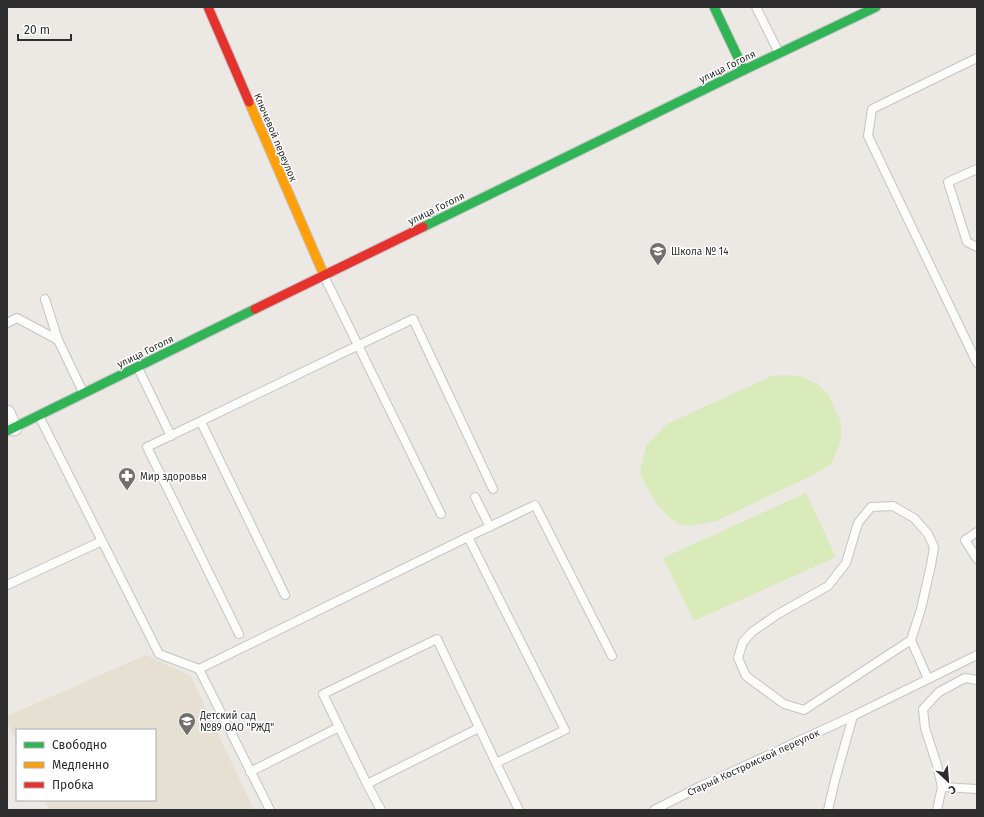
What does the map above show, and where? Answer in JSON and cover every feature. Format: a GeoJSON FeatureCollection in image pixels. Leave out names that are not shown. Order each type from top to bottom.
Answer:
{"type":"FeatureCollection","features":[{"type":"Feature","properties":{"kind":"street","name":"Ключевой переулок"},"geometry":{"type":"LineString","coordinates":[[208,7],[324,275]]}},
{"type":"Feature","properties":{"kind":"street"},"geometry":{"type":"LineString","coordinates":[[714,7],[744,70]]}},
{"type":"Feature","properties":{"kind":"street","name":"улица Гоголя"},"geometry":{"type":"LineString","coordinates":[[11,429],[744,70],[876,7]]}},
{"type":"Feature","properties":{"kind":"street"},"geometry":{"type":"LineString","coordinates":[[7,413],[11,429]]}},
{"type":"Feature","properties":{"kind":"lane"},"geometry":{"type":"LineString","coordinates":[[756,7],[779,53]]}},
{"type":"Feature","properties":{"kind":"lane"},"geometry":{"type":"LineString","coordinates":[[977,58],[872,109],[868,136],[977,363]]}},
{"type":"Feature","properties":{"kind":"lane"},"geometry":{"type":"LineString","coordinates":[[977,169],[948,182],[967,242],[977,247]]}},
{"type":"Feature","properties":{"kind":"lane"},"geometry":{"type":"LineString","coordinates":[[324,275],[441,514]]}},
{"type":"Feature","properties":{"kind":"lane"},"geometry":{"type":"LineString","coordinates":[[45,299],[58,340],[84,393]]}},
{"type":"Feature","properties":{"kind":"lane"},"geometry":{"type":"LineString","coordinates":[[7,323],[17,318],[58,340]]}},
{"type":"Feature","properties":{"kind":"lane"},"geometry":{"type":"LineString","coordinates":[[239,634],[147,447],[413,319],[493,489]]}},
{"type":"Feature","properties":{"kind":"lane"},"geometry":{"type":"LineString","coordinates":[[138,367],[171,436]]}},
{"type":"Feature","properties":{"kind":"lane"},"geometry":{"type":"LineString","coordinates":[[39,416],[159,654],[199,669],[270,810]]}},
{"type":"Feature","properties":{"kind":"lane"},"geometry":{"type":"LineString","coordinates":[[201,422],[285,595]]}},
{"type":"Feature","properties":{"kind":"lane"},"geometry":{"type":"LineString","coordinates":[[475,497],[490,527]]}},
{"type":"Feature","properties":{"kind":"lane"},"geometry":{"type":"LineString","coordinates":[[199,669],[535,505],[612,656]]}},
{"type":"Feature","properties":{"kind":"lane"},"geometry":{"type":"LineString","coordinates":[[911,640],[804,710],[784,704],[746,676],[738,658],[742,642],[752,632],[778,614],[828,586],[846,563],[858,522],[871,507],[893,506],[914,518],[928,534],[934,547],[921,608],[911,640],[928,679]]}},
{"type":"Feature","properties":{"kind":"lane"},"geometry":{"type":"LineString","coordinates":[[977,532],[965,540],[977,559]]}},
{"type":"Feature","properties":{"kind":"lane"},"geometry":{"type":"LineString","coordinates":[[468,537],[565,730],[496,763]]}},
{"type":"Feature","properties":{"kind":"lane"},"geometry":{"type":"LineString","coordinates":[[7,585],[102,541]]}},
{"type":"Feature","properties":{"kind":"lane"},"geometry":{"type":"LineString","coordinates":[[380,810],[323,694],[437,638],[519,810]]}},
{"type":"Feature","properties":{"kind":"lane","name":"Старый Костромской переулок"},"geometry":{"type":"LineString","coordinates":[[654,810],[699,787],[854,716],[977,655]]}},
{"type":"Feature","properties":{"kind":"lane"},"geometry":{"type":"LineString","coordinates":[[937,810],[942,787],[937,765],[924,728],[923,709],[939,692],[965,678],[977,680]]}},
{"type":"Feature","properties":{"kind":"lane"},"geometry":{"type":"LineString","coordinates":[[828,810],[835,780],[854,716]]}},
{"type":"Feature","properties":{"kind":"lane"},"geometry":{"type":"LineString","coordinates":[[250,772],[340,727]]}},
{"type":"Feature","properties":{"kind":"lane"},"geometry":{"type":"LineString","coordinates":[[367,784],[479,728]]}},
{"type":"Feature","properties":{"kind":"lane"},"geometry":{"type":"LineString","coordinates":[[942,787],[977,788]]}},
{"type":"Feature","properties":{"kind":"shaded area","name":"Детский сад №89 ОАО \"РЖД\""},"geometry":{"type":"Polygon","coordinates":[[[146,655],[191,676],[254,810],[49,810],[45,801],[156,801],[156,729],[16,729],[16,741],[7,722],[7,716],[146,655]]]}},
{"type":"Feature","properties":{"kind":"green space"},"geometry":{"type":"Polygon","coordinates":[[[787,375],[802,377],[818,384],[828,394],[841,422],[841,437],[839,446],[831,464],[817,473],[716,521],[691,526],[678,524],[656,503],[640,474],[646,446],[667,424],[772,376],[787,375]]]}},
{"type":"Feature","properties":{"kind":"green space"},"geometry":{"type":"Polygon","coordinates":[[[806,493],[836,557],[694,621],[663,558],[806,493]]]}},
{"type":"Feature","properties":{"kind":"traffic: fast"},"geometry":{"type":"LineString","coordinates":[[714,7],[744,70]]}},
{"type":"Feature","properties":{"kind":"traffic: fast"},"geometry":{"type":"LineString","coordinates":[[423,227],[876,7]]}},
{"type":"Feature","properties":{"kind":"traffic: fast"},"geometry":{"type":"LineString","coordinates":[[7,431],[255,309]]}},
{"type":"Feature","properties":{"kind":"traffic: slow"},"geometry":{"type":"LineString","coordinates":[[249,102],[324,275]]}},
{"type":"Feature","properties":{"kind":"traffic: jam"},"geometry":{"type":"LineString","coordinates":[[208,7],[249,102]]}},
{"type":"Feature","properties":{"kind":"traffic: jam"},"geometry":{"type":"LineString","coordinates":[[255,309],[423,227]]}},
{"type":"Feature","properties":{"kind":"place","name":"Школа № 14"},"geometry":{"type":"Point","coordinates":[658,266]}},
{"type":"Feature","properties":{"kind":"place","name":"Мир здоровья"},"geometry":{"type":"Point","coordinates":[127,491]}},
{"type":"Feature","properties":{"kind":"place","name":"Детский сад №89 ОАО \"РЖД\""},"geometry":{"type":"Point","coordinates":[187,736]}}]}
